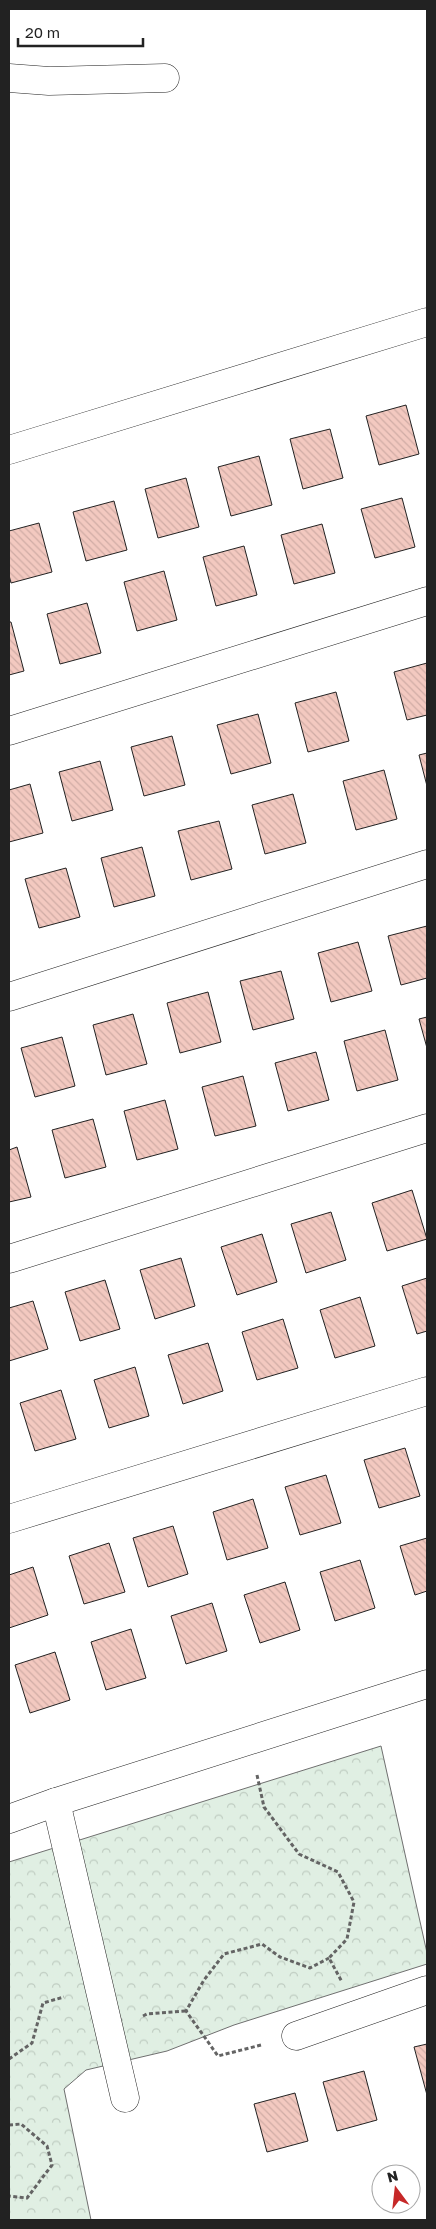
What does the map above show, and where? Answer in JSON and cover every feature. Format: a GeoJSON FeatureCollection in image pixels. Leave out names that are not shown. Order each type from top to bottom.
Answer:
{"type":"FeatureCollection","features":[{"type":"Feature","properties":{"kind":"street"},"geometry":{"type":"LineString","coordinates":[[9,78],[49,81],[165,78]]}},
{"type":"Feature","properties":{"kind":"street"},"geometry":{"type":"LineString","coordinates":[[9,450],[427,322]]}},
{"type":"Feature","properties":{"kind":"street"},"geometry":{"type":"LineString","coordinates":[[9,731],[427,601]]}},
{"type":"Feature","properties":{"kind":"street"},"geometry":{"type":"LineString","coordinates":[[9,997],[427,864]]}},
{"type":"Feature","properties":{"kind":"street"},"geometry":{"type":"LineString","coordinates":[[9,1259],[427,1128]]}},
{"type":"Feature","properties":{"kind":"street"},"geometry":{"type":"LineString","coordinates":[[9,1519],[427,1391]]}},
{"type":"Feature","properties":{"kind":"street"},"geometry":{"type":"LineString","coordinates":[[9,1819],[56,1802],[427,1684]]}},
{"type":"Feature","properties":{"kind":"street"},"geometry":{"type":"LineString","coordinates":[[56,1802],[125,2098]]}},
{"type":"Feature","properties":{"kind":"street"},"geometry":{"type":"LineString","coordinates":[[296,2036],[427,1990]]}},
{"type":"Feature","properties":{"kind":"path"},"geometry":{"type":"LineString","coordinates":[[186,2011],[204,1980],[224,1954],[262,1944],[280,1957],[310,1968],[329,1958],[346,1939],[354,1902],[338,1872],[298,1854],[264,1807],[249,1740]]}},
{"type":"Feature","properties":{"kind":"path"},"geometry":{"type":"LineString","coordinates":[[329,1958],[345,1988],[350,2016]]}},
{"type":"Feature","properties":{"kind":"path"},"geometry":{"type":"LineString","coordinates":[[9,2059],[32,2043],[43,2003],[69,1996]]}},
{"type":"Feature","properties":{"kind":"path"},"geometry":{"type":"LineString","coordinates":[[111,2036],[147,2014],[186,2011]]}},
{"type":"Feature","properties":{"kind":"path"},"geometry":{"type":"LineString","coordinates":[[186,2011],[218,2056],[296,2036]]}},
{"type":"Feature","properties":{"kind":"path"},"geometry":{"type":"LineString","coordinates":[[9,2124],[22,2124],[47,2146],[52,2165],[27,2198],[9,2196]]}},
{"type":"Feature","properties":{"kind":"green space"},"geometry":{"type":"Polygon","coordinates":[[[381,1746],[427,1953],[427,1964],[234,2025],[167,2051],[86,2070],[64,2089],[91,2220],[9,2220],[9,1862],[381,1746]]]}},
{"type":"Feature","properties":{"kind":"building"},"geometry":{"type":"Polygon","coordinates":[[[406,405],[419,454],[379,465],[366,416],[406,405]]]}},
{"type":"Feature","properties":{"kind":"building"},"geometry":{"type":"Polygon","coordinates":[[[330,429],[343,478],[303,489],[290,439],[330,429]]]}},
{"type":"Feature","properties":{"kind":"building"},"geometry":{"type":"Polygon","coordinates":[[[259,456],[272,505],[231,516],[218,467],[259,456]]]}},
{"type":"Feature","properties":{"kind":"building"},"geometry":{"type":"Polygon","coordinates":[[[186,478],[199,527],[158,538],[145,489],[186,478]]]}},
{"type":"Feature","properties":{"kind":"building"},"geometry":{"type":"Polygon","coordinates":[[[402,498],[415,547],[375,558],[361,509],[402,498]]]}},
{"type":"Feature","properties":{"kind":"building"},"geometry":{"type":"Polygon","coordinates":[[[114,501],[127,550],[86,561],[73,512],[114,501]]]}},
{"type":"Feature","properties":{"kind":"building"},"geometry":{"type":"Polygon","coordinates":[[[39,523],[52,572],[11,583],[9,575],[9,531],[39,523]]]}},
{"type":"Feature","properties":{"kind":"building"},"geometry":{"type":"Polygon","coordinates":[[[322,524],[335,573],[294,584],[281,535],[322,524]]]}},
{"type":"Feature","properties":{"kind":"building"},"geometry":{"type":"Polygon","coordinates":[[[244,546],[257,595],[216,606],[203,557],[244,546]]]}},
{"type":"Feature","properties":{"kind":"building"},"geometry":{"type":"Polygon","coordinates":[[[164,571],[177,620],[137,631],[124,582],[164,571]]]}},
{"type":"Feature","properties":{"kind":"building"},"geometry":{"type":"Polygon","coordinates":[[[87,603],[101,653],[60,664],[47,614],[87,603]]]}},
{"type":"Feature","properties":{"kind":"building"},"geometry":{"type":"Polygon","coordinates":[[[9,622],[11,622],[24,671],[9,675],[9,622]]]}},
{"type":"Feature","properties":{"kind":"building"},"geometry":{"type":"Polygon","coordinates":[[[427,663],[427,715],[407,720],[394,672],[427,663]]]}},
{"type":"Feature","properties":{"kind":"building"},"geometry":{"type":"Polygon","coordinates":[[[336,692],[349,741],[308,752],[295,703],[336,692]]]}},
{"type":"Feature","properties":{"kind":"building"},"geometry":{"type":"Polygon","coordinates":[[[258,714],[271,763],[231,774],[217,725],[258,714]]]}},
{"type":"Feature","properties":{"kind":"building"},"geometry":{"type":"Polygon","coordinates":[[[172,736],[185,785],[144,796],[131,747],[172,736]]]}},
{"type":"Feature","properties":{"kind":"building"},"geometry":{"type":"Polygon","coordinates":[[[427,753],[427,786],[419,755],[427,753]]]}},
{"type":"Feature","properties":{"kind":"building"},"geometry":{"type":"Polygon","coordinates":[[[100,761],[113,810],[72,821],[59,772],[100,761]]]}},
{"type":"Feature","properties":{"kind":"building"},"geometry":{"type":"Polygon","coordinates":[[[384,770],[397,819],[356,830],[343,781],[384,770]]]}},
{"type":"Feature","properties":{"kind":"building"},"geometry":{"type":"Polygon","coordinates":[[[30,784],[43,833],[9,842],[9,790],[30,784]]]}},
{"type":"Feature","properties":{"kind":"building"},"geometry":{"type":"Polygon","coordinates":[[[293,794],[306,843],[265,854],[252,805],[293,794]]]}},
{"type":"Feature","properties":{"kind":"building"},"geometry":{"type":"Polygon","coordinates":[[[219,821],[232,869],[191,880],[178,831],[219,821]]]}},
{"type":"Feature","properties":{"kind":"building"},"geometry":{"type":"Polygon","coordinates":[[[142,847],[155,896],[114,907],[101,858],[142,847]]]}},
{"type":"Feature","properties":{"kind":"building"},"geometry":{"type":"Polygon","coordinates":[[[66,868],[80,917],[39,928],[25,879],[66,868]]]}},
{"type":"Feature","properties":{"kind":"building"},"geometry":{"type":"Polygon","coordinates":[[[427,926],[427,978],[401,985],[388,936],[427,926]]]}},
{"type":"Feature","properties":{"kind":"building"},"geometry":{"type":"Polygon","coordinates":[[[358,942],[372,991],[331,1002],[318,953],[358,942]]]}},
{"type":"Feature","properties":{"kind":"building"},"geometry":{"type":"Polygon","coordinates":[[[281,971],[294,1019],[253,1030],[240,981],[281,971]]]}},
{"type":"Feature","properties":{"kind":"building"},"geometry":{"type":"Polygon","coordinates":[[[208,992],[221,1042],[180,1053],[167,1003],[208,992]]]}},
{"type":"Feature","properties":{"kind":"building"},"geometry":{"type":"Polygon","coordinates":[[[133,1014],[147,1064],[106,1075],[93,1025],[133,1014]]]}},
{"type":"Feature","properties":{"kind":"building"},"geometry":{"type":"Polygon","coordinates":[[[427,1017],[427,1048],[419,1019],[427,1017]]]}},
{"type":"Feature","properties":{"kind":"building"},"geometry":{"type":"Polygon","coordinates":[[[385,1030],[398,1080],[357,1091],[344,1041],[385,1030]]]}},
{"type":"Feature","properties":{"kind":"building"},"geometry":{"type":"Polygon","coordinates":[[[62,1037],[75,1086],[35,1097],[21,1048],[62,1037]]]}},
{"type":"Feature","properties":{"kind":"building"},"geometry":{"type":"Polygon","coordinates":[[[316,1052],[329,1100],[288,1111],[275,1063],[316,1052]]]}},
{"type":"Feature","properties":{"kind":"building"},"geometry":{"type":"Polygon","coordinates":[[[243,1076],[256,1126],[215,1136],[202,1087],[243,1076]]]}},
{"type":"Feature","properties":{"kind":"building"},"geometry":{"type":"Polygon","coordinates":[[[165,1100],[178,1149],[137,1160],[124,1111],[165,1100]]]}},
{"type":"Feature","properties":{"kind":"building"},"geometry":{"type":"Polygon","coordinates":[[[93,1119],[106,1167],[65,1178],[52,1130],[93,1119]]]}},
{"type":"Feature","properties":{"kind":"building"},"geometry":{"type":"Polygon","coordinates":[[[17,1147],[31,1197],[9,1202],[9,1150],[17,1147]]]}},
{"type":"Feature","properties":{"kind":"building"},"geometry":{"type":"Polygon","coordinates":[[[412,1190],[427,1239],[387,1251],[372,1203],[412,1190]]]}},
{"type":"Feature","properties":{"kind":"building"},"geometry":{"type":"Polygon","coordinates":[[[331,1212],[346,1260],[306,1273],[291,1224],[331,1212]]]}},
{"type":"Feature","properties":{"kind":"building"},"geometry":{"type":"Polygon","coordinates":[[[262,1234],[277,1282],[237,1295],[221,1247],[262,1234]]]}},
{"type":"Feature","properties":{"kind":"building"},"geometry":{"type":"Polygon","coordinates":[[[181,1258],[195,1306],[155,1319],[140,1270],[181,1258]]]}},
{"type":"Feature","properties":{"kind":"building"},"geometry":{"type":"Polygon","coordinates":[[[427,1278],[427,1331],[417,1334],[402,1286],[427,1278]]]}},
{"type":"Feature","properties":{"kind":"building"},"geometry":{"type":"Polygon","coordinates":[[[105,1280],[120,1329],[80,1341],[65,1292],[105,1280]]]}},
{"type":"Feature","properties":{"kind":"building"},"geometry":{"type":"Polygon","coordinates":[[[360,1297],[375,1346],[335,1358],[320,1310],[360,1297]]]}},
{"type":"Feature","properties":{"kind":"building"},"geometry":{"type":"Polygon","coordinates":[[[33,1301],[48,1349],[9,1361],[9,1308],[33,1301]]]}},
{"type":"Feature","properties":{"kind":"building"},"geometry":{"type":"Polygon","coordinates":[[[283,1319],[298,1368],[257,1380],[242,1332],[283,1319]]]}},
{"type":"Feature","properties":{"kind":"building"},"geometry":{"type":"Polygon","coordinates":[[[208,1343],[223,1391],[183,1404],[168,1355],[208,1343]]]}},
{"type":"Feature","properties":{"kind":"building"},"geometry":{"type":"Polygon","coordinates":[[[135,1367],[149,1416],[109,1428],[94,1380],[135,1367]]]}},
{"type":"Feature","properties":{"kind":"building"},"geometry":{"type":"Polygon","coordinates":[[[61,1390],[76,1439],[35,1451],[20,1403],[61,1390]]]}},
{"type":"Feature","properties":{"kind":"building"},"geometry":{"type":"Polygon","coordinates":[[[405,1448],[420,1496],[379,1508],[364,1460],[405,1448]]]}},
{"type":"Feature","properties":{"kind":"building"},"geometry":{"type":"Polygon","coordinates":[[[326,1475],[341,1523],[300,1535],[285,1487],[326,1475]]]}},
{"type":"Feature","properties":{"kind":"building"},"geometry":{"type":"Polygon","coordinates":[[[253,1499],[268,1548],[227,1560],[213,1512],[253,1499]]]}},
{"type":"Feature","properties":{"kind":"building"},"geometry":{"type":"Polygon","coordinates":[[[173,1526],[188,1574],[148,1587],[133,1538],[173,1526]]]}},
{"type":"Feature","properties":{"kind":"building"},"geometry":{"type":"Polygon","coordinates":[[[427,1538],[427,1591],[415,1595],[400,1546],[427,1538]]]}},
{"type":"Feature","properties":{"kind":"building"},"geometry":{"type":"Polygon","coordinates":[[[109,1543],[125,1592],[84,1604],[69,1556],[109,1543]]]}},
{"type":"Feature","properties":{"kind":"building"},"geometry":{"type":"Polygon","coordinates":[[[360,1560],[375,1608],[335,1621],[320,1572],[360,1560]]]}},
{"type":"Feature","properties":{"kind":"building"},"geometry":{"type":"Polygon","coordinates":[[[33,1567],[48,1615],[9,1628],[9,1575],[33,1567]]]}},
{"type":"Feature","properties":{"kind":"building"},"geometry":{"type":"Polygon","coordinates":[[[285,1582],[300,1630],[260,1643],[244,1595],[285,1582]]]}},
{"type":"Feature","properties":{"kind":"building"},"geometry":{"type":"Polygon","coordinates":[[[212,1603],[227,1651],[186,1664],[171,1616],[212,1603]]]}},
{"type":"Feature","properties":{"kind":"building"},"geometry":{"type":"Polygon","coordinates":[[[131,1629],[146,1678],[106,1690],[91,1642],[131,1629]]]}},
{"type":"Feature","properties":{"kind":"building"},"geometry":{"type":"Polygon","coordinates":[[[55,1652],[70,1700],[30,1713],[15,1665],[55,1652]]]}},
{"type":"Feature","properties":{"kind":"building"},"geometry":{"type":"Polygon","coordinates":[[[427,2044],[427,2095],[414,2047],[427,2044]]]}},
{"type":"Feature","properties":{"kind":"building"},"geometry":{"type":"Polygon","coordinates":[[[364,2071],[377,2120],[337,2131],[323,2082],[364,2071]]]}},
{"type":"Feature","properties":{"kind":"building"},"geometry":{"type":"Polygon","coordinates":[[[295,2093],[308,2141],[267,2152],[254,2104],[295,2093]]]}}]}
